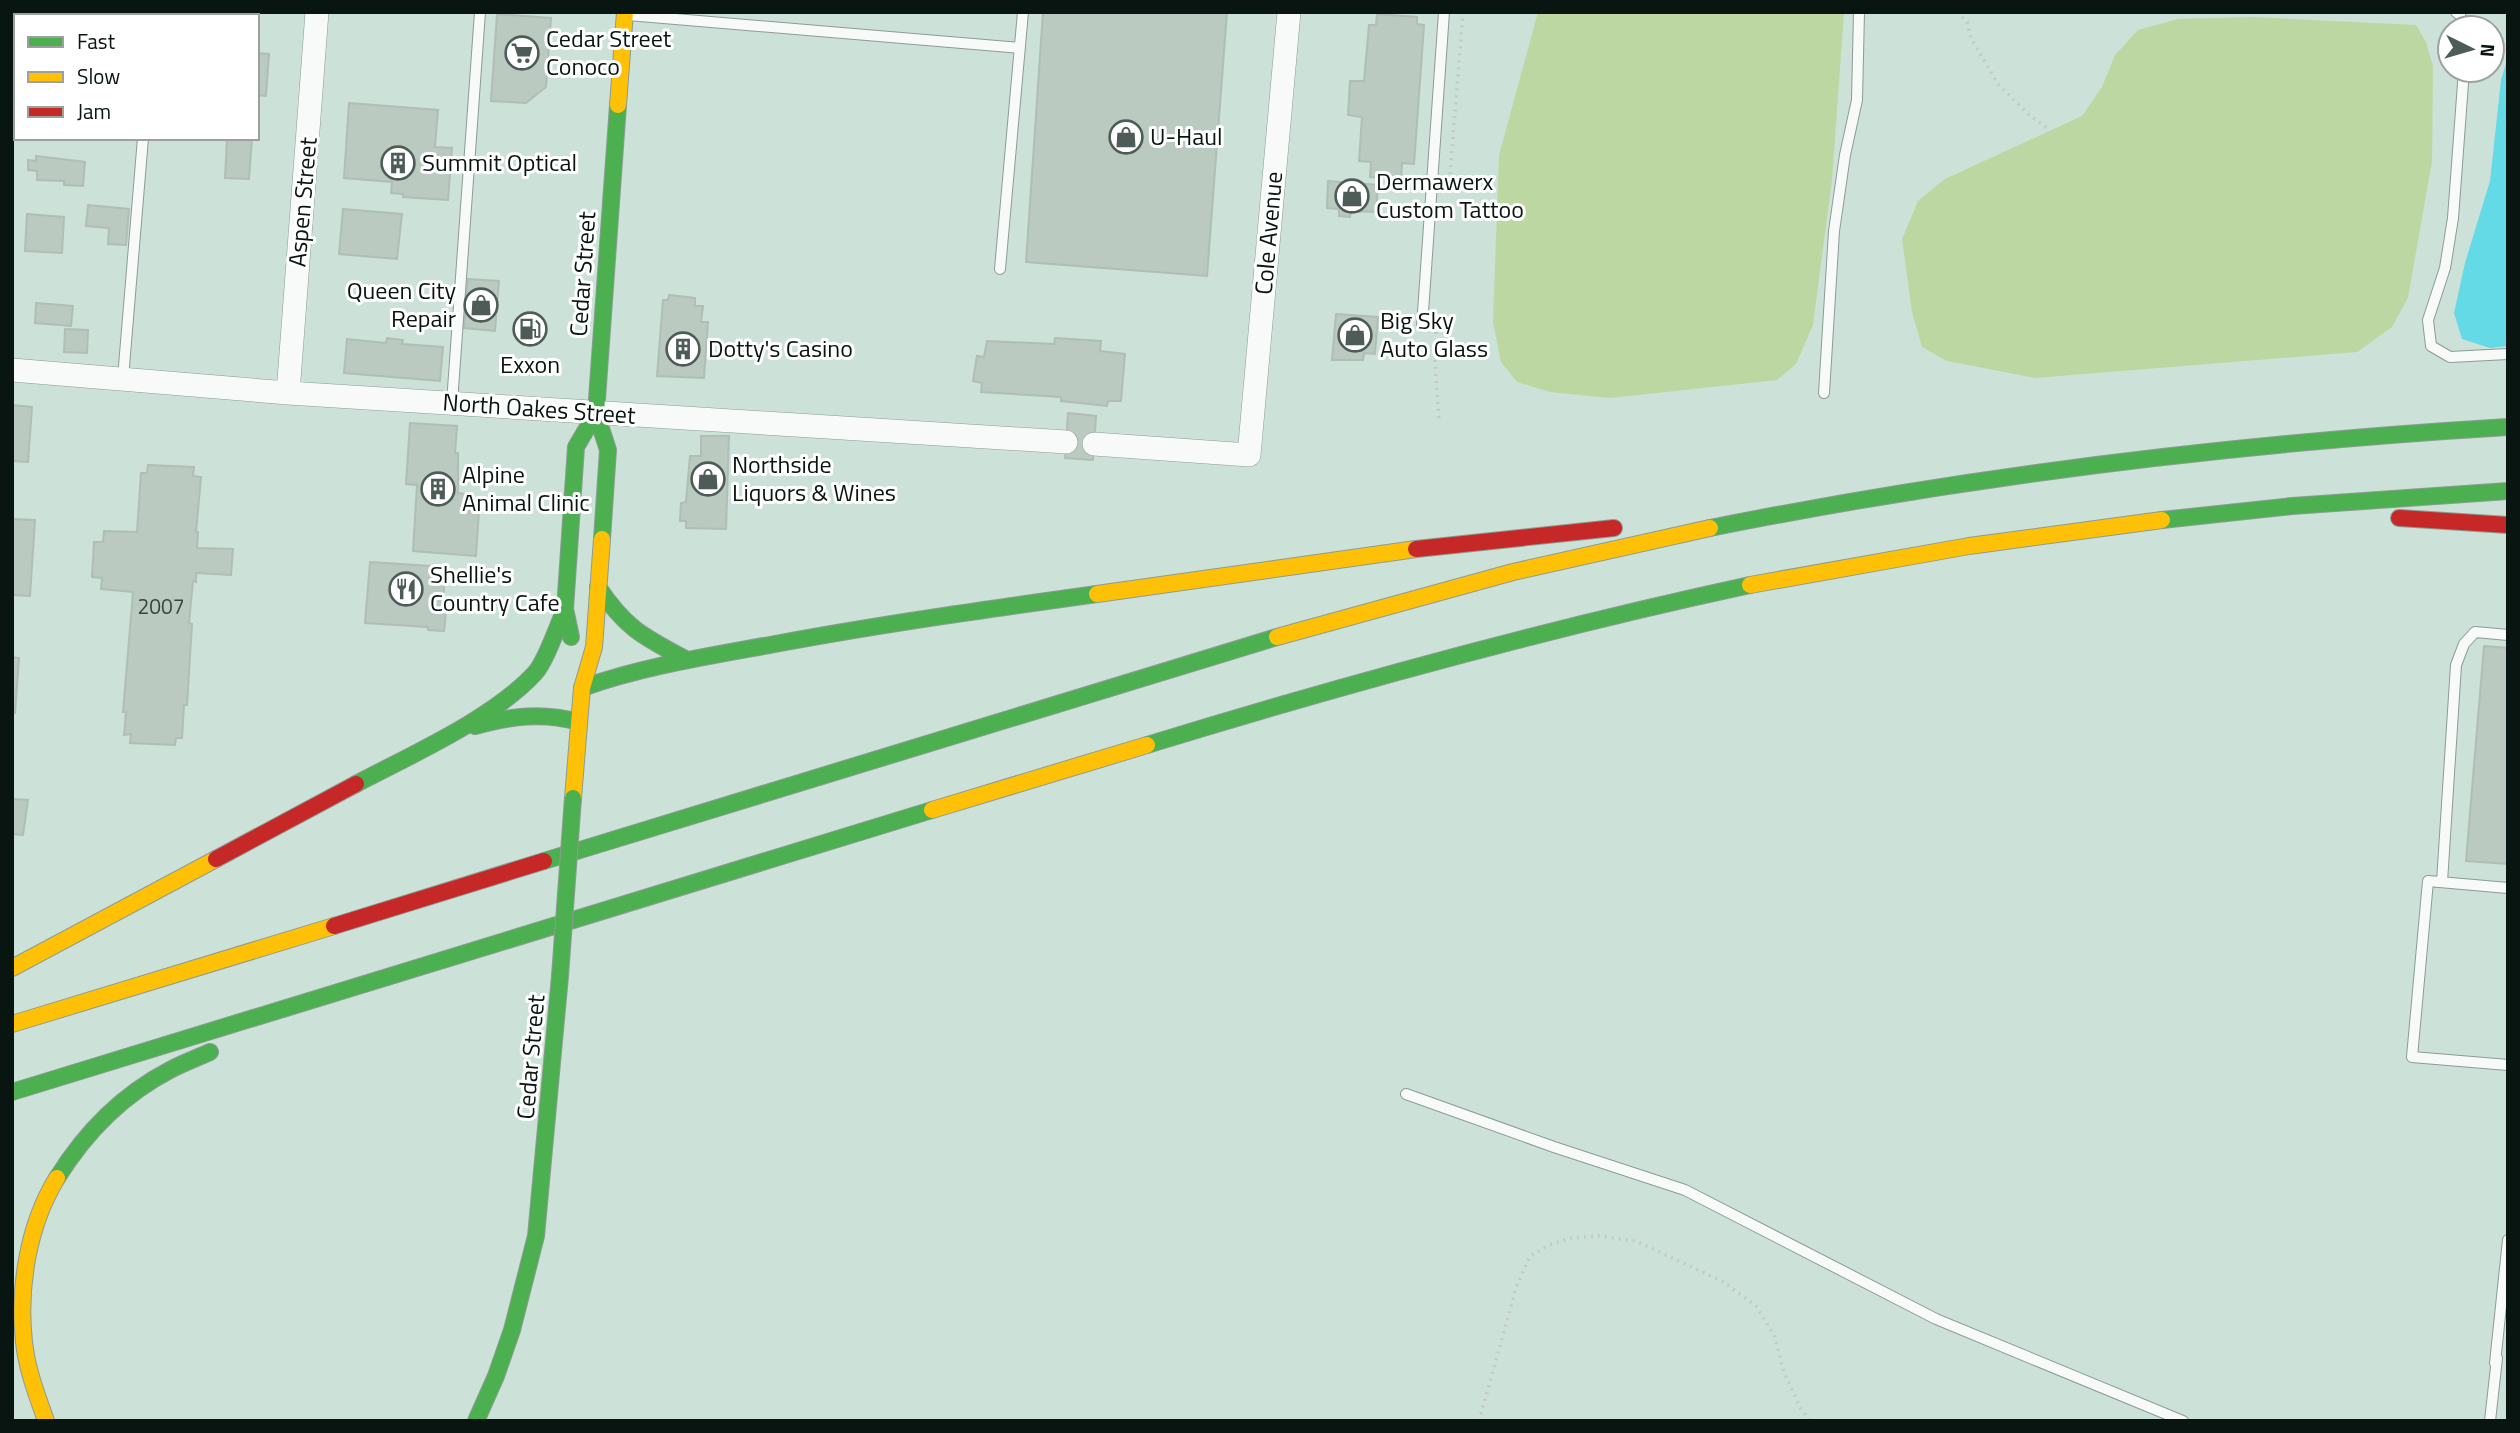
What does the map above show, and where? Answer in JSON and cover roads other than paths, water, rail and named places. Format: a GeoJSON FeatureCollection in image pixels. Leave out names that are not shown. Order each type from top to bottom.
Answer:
{"type":"FeatureCollection","features":[{"type":"Feature","properties":{"kind":"main road","name":"Cedar Street"},"geometry":{"type":"LineString","coordinates":[[476,1421],[510,1337],[536,1236],[560,976],[582,688],[594,647],[608,450],[596,413],[625,14]]}},
{"type":"Feature","properties":{"kind":"main road","name":"Cedar Street"},"geometry":{"type":"LineString","coordinates":[[582,688],[565,609],[576,447],[596,413]]}},
{"type":"Feature","properties":{"kind":"main road"},"geometry":{"type":"LineString","coordinates":[[12,1024],[1310,628],[1601,551],[1815,508],[2029,472],[2316,439],[2508,427]]}},
{"type":"Feature","properties":{"kind":"main road"},"geometry":{"type":"LineString","coordinates":[[12,1092],[1040,777],[1441,659],[1559,629],[1759,584],[1902,558],[2117,526],[2394,498],[2508,491]]}},
{"type":"Feature","properties":{"kind":"main road"},"geometry":{"type":"LineString","coordinates":[[582,688],[687,660],[900,621],[1470,542],[1815,508]]}},
{"type":"Feature","properties":{"kind":"main road"},"geometry":{"type":"LineString","coordinates":[[2261,510],[2508,525]]}},
{"type":"Feature","properties":{"kind":"main road"},"geometry":{"type":"LineString","coordinates":[[598,587],[615,612],[639,635],[687,660]]}},
{"type":"Feature","properties":{"kind":"main road"},"geometry":{"type":"LineString","coordinates":[[12,968],[453,732],[503,700],[537,671],[565,609]]}},
{"type":"Feature","properties":{"kind":"main road"},"geometry":{"type":"LineString","coordinates":[[453,732],[528,714],[553,714],[579,722]]}},
{"type":"Feature","properties":{"kind":"main road"},"geometry":{"type":"LineString","coordinates":[[270,1030],[281,1026],[292,1007]]}},
{"type":"Feature","properties":{"kind":"main road"},"geometry":{"type":"LineString","coordinates":[[46,1421],[24,1356],[20,1305],[28,1251],[44,1198],[67,1159],[102,1118],[162,1074],[225,1047]]}},
{"type":"Feature","properties":{"kind":"street","name":"Aspen Street"},"geometry":{"type":"LineString","coordinates":[[288,393],[317,12]]}},
{"type":"Feature","properties":{"kind":"street","name":"Cole Avenue"},"geometry":{"type":"LineString","coordinates":[[1094,444],[1249,455],[1289,12]]}},
{"type":"Feature","properties":{"kind":"street","name":"North Oakes Street"},"geometry":{"type":"LineString","coordinates":[[12,370],[288,393],[1066,442]]}},
{"type":"Feature","properties":{"kind":"lane"},"geometry":{"type":"LineString","coordinates":[[452,403],[480,12]]}},
{"type":"Feature","properties":{"kind":"lane"},"geometry":{"type":"LineString","coordinates":[[1000,269],[1023,12]]}},
{"type":"Feature","properties":{"kind":"lane"},"geometry":{"type":"LineString","coordinates":[[1422,326],[1444,12]]}},
{"type":"Feature","properties":{"kind":"lane"},"geometry":{"type":"LineString","coordinates":[[1824,393],[1835,231],[1845,155],[1857,100],[1859,12]]}},
{"type":"Feature","properties":{"kind":"lane"},"geometry":{"type":"LineString","coordinates":[[625,14],[1020,48]]}},
{"type":"Feature","properties":{"kind":"lane"},"geometry":{"type":"LineString","coordinates":[[2462,84],[2453,218],[2445,268],[2428,320],[2431,346],[2450,356],[2508,354]]}},
{"type":"Feature","properties":{"kind":"lane"},"geometry":{"type":"LineString","coordinates":[[123,378],[142,140]]}},
{"type":"Feature","properties":{"kind":"lane"},"geometry":{"type":"LineString","coordinates":[[2442,882],[2456,665],[2464,644],[2475,632],[2508,635]]}},
{"type":"Feature","properties":{"kind":"lane"},"geometry":{"type":"LineString","coordinates":[[2508,888],[2428,881],[2413,1057],[2508,1065]]}},
{"type":"Feature","properties":{"kind":"lane"},"geometry":{"type":"LineString","coordinates":[[1406,1094],[1685,1190],[1936,1319],[2183,1421]]}},
{"type":"Feature","properties":{"kind":"lane"},"geometry":{"type":"LineString","coordinates":[[2490,1421],[2508,1240]]}},
{"type":"Feature","properties":{"kind":"lane"},"geometry":{"type":"LineString","coordinates":[[2495,1363],[2508,1326]]}},
{"type":"Feature","properties":{"kind":"water"},"geometry":{"type":"Polygon","coordinates":[[[2508,57],[2508,346],[2490,348],[2462,339],[2454,313],[2465,263],[2490,181],[2501,84],[2506,84],[2508,57]]]}},
{"type":"Feature","properties":{"kind":"place","name":"Cedar Street Conoco"},"geometry":{"type":"Point","coordinates":[522,53]}},
{"type":"Feature","properties":{"kind":"place","name":"U-Haul"},"geometry":{"type":"Point","coordinates":[1126,137]}},
{"type":"Feature","properties":{"kind":"place","name":"Summit Optical"},"geometry":{"type":"Point","coordinates":[398,163]}},
{"type":"Feature","properties":{"kind":"place","name":"Dermawerx Custom Tattoo"},"geometry":{"type":"Point","coordinates":[1352,196]}},
{"type":"Feature","properties":{"kind":"place","name":"Queen City Repair"},"geometry":{"type":"Point","coordinates":[481,305]}},
{"type":"Feature","properties":{"kind":"place","name":"Exxon"},"geometry":{"type":"Point","coordinates":[530,329]}},
{"type":"Feature","properties":{"kind":"place","name":"Big Sky Auto Glass"},"geometry":{"type":"Point","coordinates":[1355,335]}},
{"type":"Feature","properties":{"kind":"place","name":"Dotty's Casino"},"geometry":{"type":"Point","coordinates":[683,349]}},
{"type":"Feature","properties":{"kind":"place","name":"Northside Liquors & Wines"},"geometry":{"type":"Point","coordinates":[708,479]}},
{"type":"Feature","properties":{"kind":"place","name":"Alpine Animal Clinic"},"geometry":{"type":"Point","coordinates":[438,489]}},
{"type":"Feature","properties":{"kind":"place","name":"Shellie's Country Cafe"},"geometry":{"type":"Point","coordinates":[406,589]}}]}
